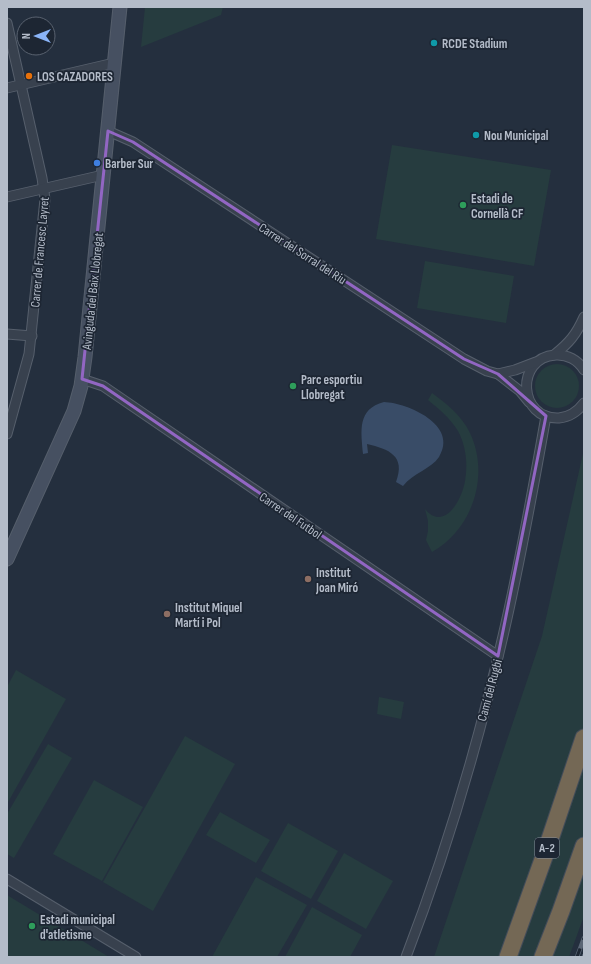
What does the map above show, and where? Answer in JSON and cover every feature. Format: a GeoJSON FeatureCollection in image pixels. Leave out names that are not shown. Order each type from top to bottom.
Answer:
{"type":"FeatureCollection","features":[{"type":"Feature","properties":{"kind":"highway","name":"A-2"},"geometry":{"type":"LineString","coordinates":[[508,957],[584,738]]}},
{"type":"Feature","properties":{"kind":"highway"},"geometry":{"type":"LineString","coordinates":[[543,957],[584,846]]}},
{"type":"Feature","properties":{"kind":"main road","name":"Avinguda del Baix Llobregat"},"geometry":{"type":"LineString","coordinates":[[7,559],[74,411],[82,379],[120,7]]}},
{"type":"Feature","properties":{"kind":"street","name":"Carrer de Francesc Layret"},"geometry":{"type":"LineString","coordinates":[[7,23],[45,199],[30,354],[7,434]]}},
{"type":"Feature","properties":{"kind":"street"},"geometry":{"type":"LineString","coordinates":[[7,88],[114,63]]}},
{"type":"Feature","properties":{"kind":"street","name":"Carrer del Sorral del Riu"},"geometry":{"type":"LineString","coordinates":[[108,131],[128,139],[464,359],[487,371],[498,374],[520,391],[538,411],[546,416]]}},
{"type":"Feature","properties":{"kind":"street"},"geometry":{"type":"LineString","coordinates":[[7,197],[103,176]]}},
{"type":"Feature","properties":{"kind":"street"},"geometry":{"type":"LineString","coordinates":[[498,374],[515,370],[554,355],[567,345],[577,333],[584,317]]}},
{"type":"Feature","properties":{"kind":"street"},"geometry":{"type":"LineString","coordinates":[[7,334],[32,336]]}},
{"type":"Feature","properties":{"kind":"street"},"geometry":{"type":"LineString","coordinates":[[554,355],[570,358],[578,363],[584,370]]}},
{"type":"Feature","properties":{"kind":"street"},"geometry":{"type":"LineString","coordinates":[[530,402],[526,388],[527,378],[531,369],[539,361]]}},
{"type":"Feature","properties":{"kind":"street","name":"Carrer del Futbol"},"geometry":{"type":"LineString","coordinates":[[82,379],[103,386],[498,656]]}},
{"type":"Feature","properties":{"kind":"street"},"geometry":{"type":"LineString","coordinates":[[546,416],[560,418],[569,416],[578,410],[584,403]]}},
{"type":"Feature","properties":{"kind":"street","name":"Camí del Rugbi"},"geometry":{"type":"LineString","coordinates":[[406,957],[456,810],[488,698],[525,534],[546,416]]}},
{"type":"Feature","properties":{"kind":"street"},"geometry":{"type":"LineString","coordinates":[[7,879],[136,957]]}},
{"type":"Feature","properties":{"kind":"highlighted area"},"geometry":{"type":"Polygon","coordinates":[[[108,131],[133,142],[464,359],[498,374],[546,416],[498,656],[103,386],[82,379],[108,131]]]}},
{"type":"Feature","properties":{"kind":"green space"},"geometry":{"type":"Polygon","coordinates":[[[145,7],[223,7],[221,15],[141,47],[145,7]]]}},
{"type":"Feature","properties":{"kind":"green space","name":"Estadi de Cornellà CF"},"geometry":{"type":"Polygon","coordinates":[[[392,145],[551,170],[534,266],[376,239],[392,145]]]}},
{"type":"Feature","properties":{"kind":"green space"},"geometry":{"type":"Polygon","coordinates":[[[425,261],[514,276],[506,323],[417,308],[425,261]]]}},
{"type":"Feature","properties":{"kind":"green space"},"geometry":{"type":"Polygon","coordinates":[[[557,364],[569,368],[575,374],[579,386],[575,398],[569,404],[557,408],[545,404],[539,398],[535,386],[539,374],[545,368],[557,364]]]}},
{"type":"Feature","properties":{"kind":"green space"},"geometry":{"type":"Polygon","coordinates":[[[432,393],[454,411],[467,427],[476,449],[478,483],[474,500],[458,530],[446,542],[432,552],[426,540],[428,521],[425,509],[432,515],[439,517],[451,511],[463,489],[465,481],[466,455],[461,437],[455,426],[428,400],[432,393]]]}},
{"type":"Feature","properties":{"kind":"green space"},"geometry":{"type":"Polygon","coordinates":[[[584,449],[584,916],[569,957],[434,957],[542,636],[584,449]]]}},
{"type":"Feature","properties":{"kind":"green space"},"geometry":{"type":"Polygon","coordinates":[[[16,670],[66,699],[7,804],[7,687],[16,670]]]}},
{"type":"Feature","properties":{"kind":"green space"},"geometry":{"type":"Polygon","coordinates":[[[379,697],[404,702],[401,719],[377,714],[379,697]]]}},
{"type":"Feature","properties":{"kind":"green space"},"geometry":{"type":"Polygon","coordinates":[[[185,736],[235,764],[153,911],[103,882],[185,736]]]}},
{"type":"Feature","properties":{"kind":"green space"},"geometry":{"type":"Polygon","coordinates":[[[48,744],[72,758],[14,858],[7,854],[7,814],[48,744]]]}},
{"type":"Feature","properties":{"kind":"green space"},"geometry":{"type":"Polygon","coordinates":[[[94,780],[143,807],[102,881],[53,854],[94,780]]]}},
{"type":"Feature","properties":{"kind":"green space"},"geometry":{"type":"Polygon","coordinates":[[[220,812],[270,840],[256,863],[206,835],[220,812]]]}},
{"type":"Feature","properties":{"kind":"green space"},"geometry":{"type":"Polygon","coordinates":[[[288,823],[338,851],[311,899],[261,871],[288,823]]]}},
{"type":"Feature","properties":{"kind":"green space"},"geometry":{"type":"Polygon","coordinates":[[[344,853],[393,881],[366,929],[317,901],[344,853]]]}},
{"type":"Feature","properties":{"kind":"green space"},"geometry":{"type":"Polygon","coordinates":[[[256,877],[307,905],[277,957],[212,957],[256,877]]]}},
{"type":"Feature","properties":{"kind":"green space","name":"Estadi municipal d'atletisme"},"geometry":{"type":"Polygon","coordinates":[[[7,895],[109,957],[7,957],[7,895]]]}},
{"type":"Feature","properties":{"kind":"green space"},"geometry":{"type":"Polygon","coordinates":[[[312,907],[362,935],[350,957],[285,957],[312,907]]]}},
{"type":"Feature","properties":{"kind":"water"},"geometry":{"type":"Polygon","coordinates":[[[384,402],[394,403],[417,411],[437,426],[442,435],[443,445],[436,461],[403,486],[396,482],[399,473],[399,466],[394,455],[382,448],[367,444],[368,453],[363,454],[362,429],[365,415],[375,405],[384,402]]]}},
{"type":"Feature","properties":{"kind":"railway"},"geometry":{"type":"LineString","coordinates":[[577,957],[584,938]]}},
{"type":"Feature","properties":{"kind":"place","name":"RCDE Stadium"},"geometry":{"type":"Point","coordinates":[434,43]}},
{"type":"Feature","properties":{"kind":"place","name":"LOS CAZADORES"},"geometry":{"type":"Point","coordinates":[29,76]}},
{"type":"Feature","properties":{"kind":"place","name":"Nou Municipal"},"geometry":{"type":"Point","coordinates":[476,135]}},
{"type":"Feature","properties":{"kind":"place","name":"Barber Sur"},"geometry":{"type":"Point","coordinates":[97,163]}},
{"type":"Feature","properties":{"kind":"place","name":"Estadi de Cornellà CF"},"geometry":{"type":"Point","coordinates":[463,205]}},
{"type":"Feature","properties":{"kind":"place","name":"Parc esportiu Llobregat"},"geometry":{"type":"Point","coordinates":[293,386]}},
{"type":"Feature","properties":{"kind":"place","name":"Institut Joan Miró"},"geometry":{"type":"Point","coordinates":[308,579]}},
{"type":"Feature","properties":{"kind":"place","name":"Institut Miquel Martí i Pol"},"geometry":{"type":"Point","coordinates":[167,614]}},
{"type":"Feature","properties":{"kind":"place","name":"Estadi municipal d'atletisme"},"geometry":{"type":"Point","coordinates":[32,926]}}]}
